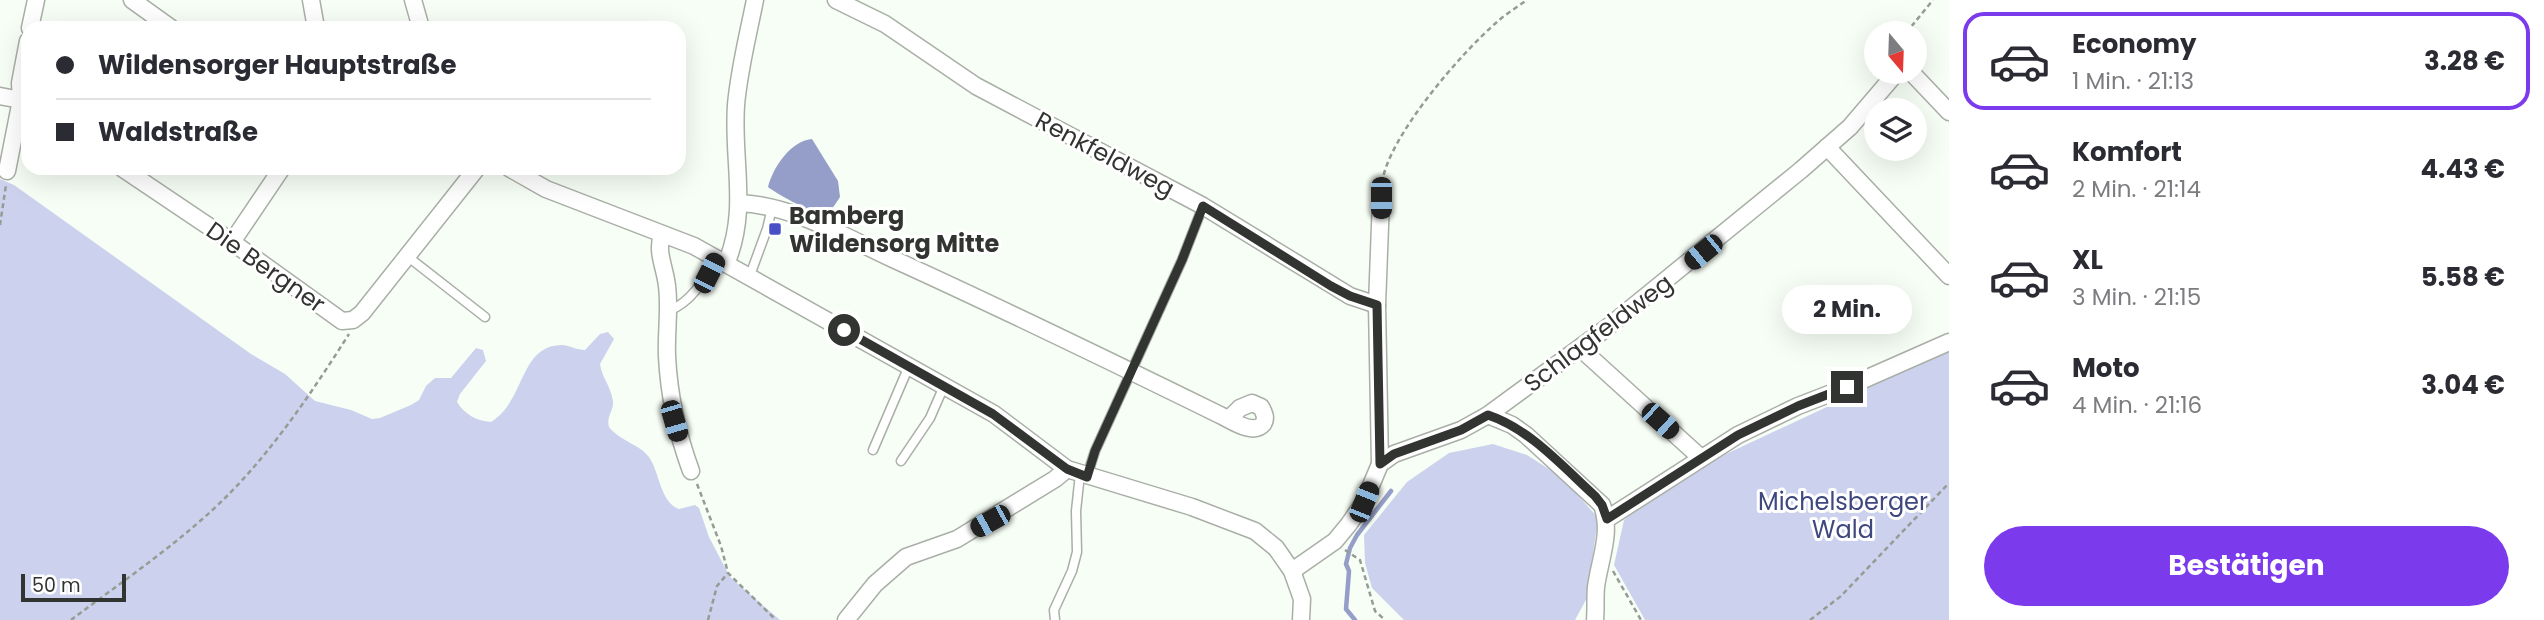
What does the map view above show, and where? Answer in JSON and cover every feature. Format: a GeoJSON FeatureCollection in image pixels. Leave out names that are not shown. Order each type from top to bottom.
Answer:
{"type":"FeatureCollection","features":[{"type":"Feature","properties":{"kind":"street"},"geometry":{"type":"LineString","coordinates":[[32,21],[36,0]]}},
{"type":"Feature","properties":{"kind":"street"},"geometry":{"type":"LineString","coordinates":[[132,0],[161,21]]}},
{"type":"Feature","properties":{"kind":"street"},"geometry":{"type":"LineString","coordinates":[[311,0],[315,21]]}},
{"type":"Feature","properties":{"kind":"street"},"geometry":{"type":"LineString","coordinates":[[413,0],[419,21]]}},
{"type":"Feature","properties":{"kind":"street"},"geometry":{"type":"LineString","coordinates":[[721,261],[735,240],[739,203],[736,106],[755,0]]}},
{"type":"Feature","properties":{"kind":"street","name":"Renkfeldweg"},"geometry":{"type":"LineString","coordinates":[[836,0],[885,24],[976,86],[1203,206],[1331,286],[1377,305]]}},
{"type":"Feature","properties":{"kind":"street","name":"Schlagfeldweg"},"geometry":{"type":"LineString","coordinates":[[1380,464],[1394,454],[1461,430],[1488,415],[1580,348],[1655,291],[1828,147],[1850,127],[1887,84]]}},
{"type":"Feature","properties":{"kind":"street"},"geometry":{"type":"LineString","coordinates":[[1923,84],[1949,111]]}},
{"type":"Feature","properties":{"kind":"street"},"geometry":{"type":"LineString","coordinates":[[0,96],[21,102]]}},
{"type":"Feature","properties":{"kind":"street"},"geometry":{"type":"LineString","coordinates":[[7,171],[21,115]]}},
{"type":"Feature","properties":{"kind":"street"},"geometry":{"type":"LineString","coordinates":[[1828,147],[1949,276]]}},
{"type":"Feature","properties":{"kind":"street","name":"Die Bergner"},"geometry":{"type":"LineString","coordinates":[[132,175],[342,321],[353,320],[362,313],[471,175]]}},
{"type":"Feature","properties":{"kind":"street"},"geometry":{"type":"LineString","coordinates":[[232,242],[277,175]]}},
{"type":"Feature","properties":{"kind":"street"},"geometry":{"type":"LineString","coordinates":[[521,175],[547,190],[694,246],[993,414],[1078,473],[1255,531],[1276,548],[1292,571],[1302,599],[1301,620]]}},
{"type":"Feature","properties":{"kind":"street"},"geometry":{"type":"LineString","coordinates":[[1292,571],[1335,541],[1349,524],[1364,502],[1380,464],[1377,305],[1381,198]]}},
{"type":"Feature","properties":{"kind":"street"},"geometry":{"type":"LineString","coordinates":[[739,203],[800,216],[976,296],[1229,419]]}},
{"type":"Feature","properties":{"kind":"street"},"geometry":{"type":"LineString","coordinates":[[662,234],[659,243],[667,284],[667,353],[674,421],[691,471]]}},
{"type":"Feature","properties":{"kind":"street"},"geometry":{"type":"LineString","coordinates":[[1607,519],[1738,435],[1798,406],[1949,342]]}},
{"type":"Feature","properties":{"kind":"street"},"geometry":{"type":"LineString","coordinates":[[1580,348],[1700,457]]}},
{"type":"Feature","properties":{"kind":"street"},"geometry":{"type":"LineString","coordinates":[[1488,415],[1512,425],[1526,435],[1602,505],[1607,519],[1607,533],[1597,586],[1595,620]]}},
{"type":"Feature","properties":{"kind":"street"},"geometry":{"type":"LineString","coordinates":[[846,620],[875,584],[906,557],[957,539],[1045,486],[1078,473]]}},
{"type":"Feature","properties":{"kind":"lane"},"geometry":{"type":"LineString","coordinates":[[1055,620],[1054,610],[1072,571],[1077,552],[1078,473],[1095,451],[1182,260],[1203,206]]}},
{"type":"Feature","properties":{"kind":"lane"},"geometry":{"type":"LineString","coordinates":[[749,278],[772,208]]}},
{"type":"Feature","properties":{"kind":"lane"},"geometry":{"type":"LineString","coordinates":[[407,256],[485,317]]}},
{"type":"Feature","properties":{"kind":"lane"},"geometry":{"type":"LineString","coordinates":[[668,311],[684,303],[721,261]]}},
{"type":"Feature","properties":{"kind":"lane"},"geometry":{"type":"LineString","coordinates":[[873,450],[909,366]]}},
{"type":"Feature","properties":{"kind":"lane"},"geometry":{"type":"LineString","coordinates":[[901,461],[930,418],[944,386]]}},
{"type":"Feature","properties":{"kind":"path"},"geometry":{"type":"LineString","coordinates":[[1381,198],[1383,174],[1395,145],[1425,103],[1466,52],[1497,22],[1527,0]]}},
{"type":"Feature","properties":{"kind":"path"},"geometry":{"type":"LineString","coordinates":[[1916,21],[1933,0]]}},
{"type":"Feature","properties":{"kind":"path"},"geometry":{"type":"LineString","coordinates":[[0,225],[7,171]]}},
{"type":"Feature","properties":{"kind":"path"},"geometry":{"type":"LineString","coordinates":[[71,620],[189,529],[244,478],[315,388],[349,333],[353,320]]}},
{"type":"Feature","properties":{"kind":"path"},"geometry":{"type":"LineString","coordinates":[[691,471],[721,546],[728,573],[776,620]]}},
{"type":"Feature","properties":{"kind":"path"},"geometry":{"type":"LineString","coordinates":[[1810,620],[1842,596],[1949,483]]}},
{"type":"Feature","properties":{"kind":"path"},"geometry":{"type":"LineString","coordinates":[[1348,553],[1360,560],[1375,611],[1385,620]]}},
{"type":"Feature","properties":{"kind":"path"},"geometry":{"type":"LineString","coordinates":[[1601,559],[1614,573],[1641,620]]}},
{"type":"Feature","properties":{"kind":"path"},"geometry":{"type":"LineString","coordinates":[[708,620],[717,586],[728,573]]}},
{"type":"Feature","properties":{"kind":"green space"},"geometry":{"type":"Polygon","coordinates":[[[0,179],[14,185],[251,354],[285,374],[315,401],[351,410],[372,419],[419,400],[426,386],[435,378],[451,378],[476,348],[483,350],[486,361],[460,394],[457,402],[471,416],[491,422],[511,401],[530,363],[538,354],[549,347],[563,345],[585,350],[600,334],[608,332],[614,339],[600,364],[613,401],[609,427],[649,457],[664,494],[673,505],[679,509],[695,505],[699,508],[709,537],[730,577],[780,620],[0,620],[0,179]]]}},
{"type":"Feature","properties":{"kind":"green space","name":"Michelsberger Wald"},"geometry":{"type":"Polygon","coordinates":[[[1949,350],[1949,620],[1645,620],[1614,565],[1624,520],[1656,494],[1726,454],[1949,350]]]}},
{"type":"Feature","properties":{"kind":"green space"},"geometry":{"type":"Polygon","coordinates":[[[1493,444],[1527,455],[1563,478],[1598,518],[1587,598],[1575,620],[1404,620],[1372,588],[1365,563],[1364,535],[1407,482],[1449,453],[1493,444]]]}},
{"type":"Feature","properties":{"kind":"shaded area"},"geometry":{"type":"Polygon","coordinates":[[[812,139],[838,181],[840,197],[832,208],[823,212],[798,204],[768,187],[774,172],[790,150],[812,139]]]}},
{"type":"Feature","properties":{"kind":"waterway"},"geometry":{"type":"LineString","coordinates":[[1355,620],[1346,609],[1349,571],[1346,564],[1350,548],[1391,491]]}},
{"type":"Feature","properties":{"kind":"place","name":"Bamberg Wildensorg Mitte"},"geometry":{"type":"Point","coordinates":[775,229]}},
{"type":"Feature","properties":{"kind":"route"},"geometry":{"type":"LineString","coordinates":[[844,330],[993,414],[1067,469],[1087,477],[1095,451],[1182,260],[1203,206],[1331,286],[1377,305],[1380,464],[1394,454],[1461,430],[1488,415],[1501,419],[1526,435],[1595,496],[1607,519],[1738,435],[1798,406],[1847,387]]}}]}
